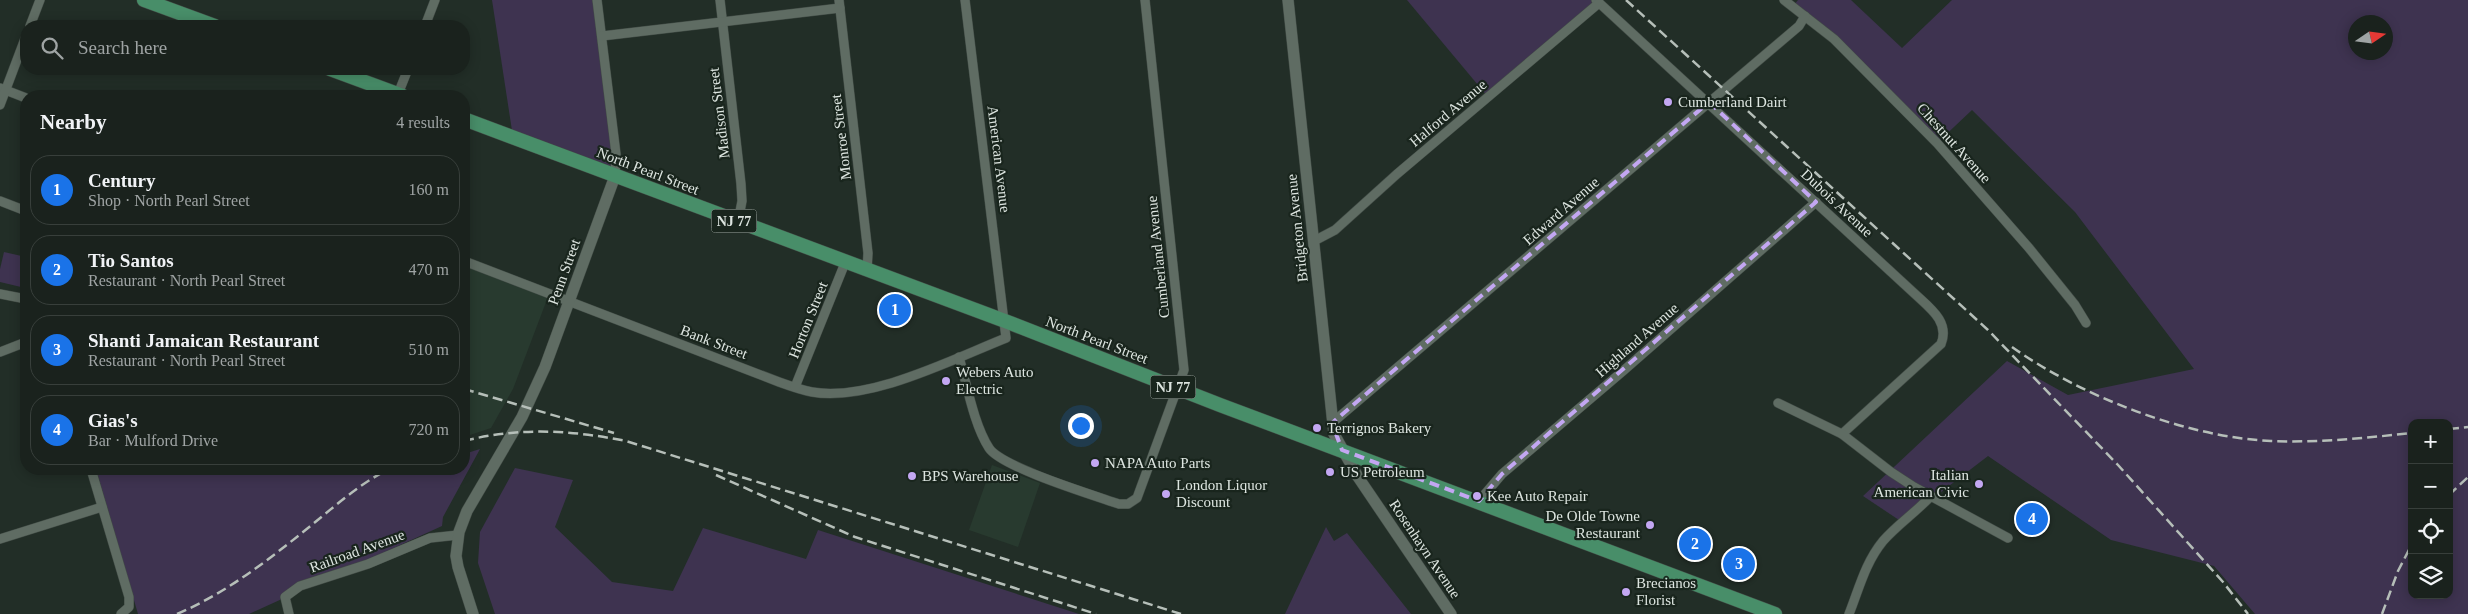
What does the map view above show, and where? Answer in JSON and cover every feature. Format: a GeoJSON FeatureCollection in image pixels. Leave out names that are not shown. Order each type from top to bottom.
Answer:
{"type":"FeatureCollection","features":[{"type":"Feature","properties":{"kind":"main road"},"geometry":{"type":"LineString","coordinates":[[144,0],[199,20]]}},
{"type":"Feature","properties":{"kind":"main road"},"geometry":{"type":"LineString","coordinates":[[346,75],[387,90]]}},
{"type":"Feature","properties":{"kind":"main road","name":"North Pearl Street"},"geometry":{"type":"LineString","coordinates":[[470,121],[1775,614]]}},
{"type":"Feature","properties":{"kind":"street"},"geometry":{"type":"LineString","coordinates":[[32,20],[40,0]]}},
{"type":"Feature","properties":{"kind":"street"},"geometry":{"type":"LineString","coordinates":[[427,20],[435,0]]}},
{"type":"Feature","properties":{"kind":"street","name":"Penn Street"},"geometry":{"type":"LineString","coordinates":[[458,535],[468,511],[522,417],[545,367],[615,176],[616,154],[598,0]]}},
{"type":"Feature","properties":{"kind":"street","name":"Madison Street"},"geometry":{"type":"LineString","coordinates":[[720,0],[741,184],[742,201],[738,222]]}},
{"type":"Feature","properties":{"kind":"street","name":"American Avenue"},"geometry":{"type":"LineString","coordinates":[[965,0],[1005,322]]}},
{"type":"Feature","properties":{"kind":"street","name":"Cumberland Avenue"},"geometry":{"type":"LineString","coordinates":[[959,357],[981,430],[988,448],[994,455],[1013,465],[1118,504],[1133,502],[1142,490],[1184,370],[1145,0]]}},
{"type":"Feature","properties":{"kind":"street","name":"Bridgeton Avenue"},"geometry":{"type":"LineString","coordinates":[[1288,0],[1332,423],[1342,450]]}},
{"type":"Feature","properties":{"kind":"street","name":"Chestnut Avenue"},"geometry":{"type":"LineString","coordinates":[[1784,0],[1834,39],[1868,71],[1937,143],[2029,248],[2071,300],[2086,323]]}},
{"type":"Feature","properties":{"kind":"street","name":"Halford Avenue"},"geometry":{"type":"LineString","coordinates":[[1314,241],[1335,230],[1397,174],[1598,2]]}},
{"type":"Feature","properties":{"kind":"street","name":"Dubois Avenue"},"geometry":{"type":"LineString","coordinates":[[1598,2],[1709,102],[1940,320],[1944,331],[1941,344],[1842,434]]}},
{"type":"Feature","properties":{"kind":"street"},"geometry":{"type":"LineString","coordinates":[[602,36],[722,22],[840,4]]}},
{"type":"Feature","properties":{"kind":"street","name":"Monroe Street"},"geometry":{"type":"LineString","coordinates":[[840,4],[868,253],[867,271]]}},
{"type":"Feature","properties":{"kind":"street","name":"Edward Avenue"},"geometry":{"type":"LineString","coordinates":[[1332,423],[1799,26],[1805,16]]}},
{"type":"Feature","properties":{"kind":"street"},"geometry":{"type":"LineString","coordinates":[[0,105],[3,89],[20,50]]}},
{"type":"Feature","properties":{"kind":"street"},"geometry":{"type":"LineString","coordinates":[[402,90],[406,75]]}},
{"type":"Feature","properties":{"kind":"street"},"geometry":{"type":"LineString","coordinates":[[3,89],[20,96]]}},
{"type":"Feature","properties":{"kind":"street"},"geometry":{"type":"LineString","coordinates":[[0,201],[20,209]]}},
{"type":"Feature","properties":{"kind":"street","name":"Highland Avenue"},"geometry":{"type":"LineString","coordinates":[[1479,501],[1502,474],[1816,202]]}},
{"type":"Feature","properties":{"kind":"street","name":"Horton Street"},"geometry":{"type":"LineString","coordinates":[[795,387],[845,262]]}},
{"type":"Feature","properties":{"kind":"street","name":"Bank Street"},"geometry":{"type":"LineString","coordinates":[[470,264],[795,387],[828,393],[860,390],[916,374],[959,357],[1006,338],[1005,322]]}},
{"type":"Feature","properties":{"kind":"street"},"geometry":{"type":"LineString","coordinates":[[0,294],[20,298]]}},
{"type":"Feature","properties":{"kind":"street"},"geometry":{"type":"LineString","coordinates":[[0,352],[20,344]]}},
{"type":"Feature","properties":{"kind":"street"},"geometry":{"type":"LineString","coordinates":[[1778,403],[1842,434],[1891,472],[2008,538]]}},
{"type":"Feature","properties":{"kind":"street","name":"Rosenhayn Avenue"},"geometry":{"type":"LineString","coordinates":[[1342,450],[1451,614]]}},
{"type":"Feature","properties":{"kind":"street"},"geometry":{"type":"LineString","coordinates":[[93,475],[122,570],[128,597],[125,611]]}},
{"type":"Feature","properties":{"kind":"street"},"geometry":{"type":"LineString","coordinates":[[1849,614],[1866,568],[1875,552],[1884,540],[1931,496]]}},
{"type":"Feature","properties":{"kind":"street"},"geometry":{"type":"LineString","coordinates":[[0,540],[102,507]]}},
{"type":"Feature","properties":{"kind":"street"},"geometry":{"type":"LineString","coordinates":[[458,535],[458,567],[473,614]]}},
{"type":"Feature","properties":{"kind":"street","name":"Railroad Avenue"},"geometry":{"type":"LineString","coordinates":[[289,614],[285,597],[300,586],[368,564],[430,538],[458,535]]}},
{"type":"Feature","properties":{"kind":"highlighted area"},"geometry":{"type":"Polygon","coordinates":[[[1709,102],[1816,202],[1502,474],[1479,501],[1342,450],[1332,423],[1709,102]]]}},
{"type":"Feature","properties":{"kind":"shaded area"},"geometry":{"type":"Polygon","coordinates":[[[492,0],[597,0],[615,176],[513,137],[492,0]]]}},
{"type":"Feature","properties":{"kind":"shaded area"},"geometry":{"type":"Polygon","coordinates":[[[1407,0],[1601,0],[1488,97],[1407,0]]]}},
{"type":"Feature","properties":{"kind":"shaded area"},"geometry":{"type":"Polygon","coordinates":[[[1798,0],[1851,0],[1902,48],[1952,0],[2468,0],[2468,614],[2255,614],[2214,566],[2111,540],[1988,456],[1902,522],[1863,496],[2007,361],[2068,395],[2194,369],[2075,212],[1972,110],[1937,143],[1794,5],[1798,0]]]}},
{"type":"Feature","properties":{"kind":"shaded area"},"geometry":{"type":"Polygon","coordinates":[[[4,252],[20,256],[20,287],[0,282],[0,269],[4,252]]]}},
{"type":"Feature","properties":{"kind":"shaded area"},"geometry":{"type":"Polygon","coordinates":[[[470,259],[551,289],[513,389],[491,428],[470,435],[470,259]]]}},
{"type":"Feature","properties":{"kind":"shaded area"},"geometry":{"type":"Polygon","coordinates":[[[480,449],[470,467],[470,452],[480,449]]]}},
{"type":"Feature","properties":{"kind":"shaded area"},"geometry":{"type":"Polygon","coordinates":[[[992,465],[1040,483],[1018,547],[969,530],[992,465]]]}},
{"type":"Feature","properties":{"kind":"shaded area"},"geometry":{"type":"Polygon","coordinates":[[[515,468],[573,480],[555,527],[612,582],[673,591],[703,528],[806,559],[818,530],[1079,614],[495,614],[478,563],[480,532],[515,468]]]}},
{"type":"Feature","properties":{"kind":"shaded area"},"geometry":{"type":"Polygon","coordinates":[[[98,475],[466,475],[443,517],[442,526],[249,614],[138,614],[98,475]]]}},
{"type":"Feature","properties":{"kind":"shaded area"},"geometry":{"type":"Polygon","coordinates":[[[1326,527],[1334,541],[1347,533],[1411,614],[1285,614],[1326,527]]]}},
{"type":"Feature","properties":{"kind":"railway"},"geometry":{"type":"LineString","coordinates":[[1626,0],[1988,330],[2118,465],[2223,582],[2248,614]]}},
{"type":"Feature","properties":{"kind":"railway"},"geometry":{"type":"LineString","coordinates":[[2012,347],[2069,382],[2102,397],[2135,411],[2204,432],[2271,441],[2342,440],[2408,433]]}},
{"type":"Feature","properties":{"kind":"railway"},"geometry":{"type":"LineString","coordinates":[[470,391],[614,433]]}},
{"type":"Feature","properties":{"kind":"railway"},"geometry":{"type":"LineString","coordinates":[[2453,429],[2468,427]]}},
{"type":"Feature","properties":{"kind":"railway"},"geometry":{"type":"LineString","coordinates":[[470,440],[525,432],[565,432],[626,441],[1181,614]]}},
{"type":"Feature","properties":{"kind":"railway"},"geometry":{"type":"LineString","coordinates":[[177,614],[195,606],[246,576],[337,504],[378,475]]}},
{"type":"Feature","properties":{"kind":"railway"},"geometry":{"type":"LineString","coordinates":[[716,475],[855,537],[1096,614]]}},
{"type":"Feature","properties":{"kind":"railway"},"geometry":{"type":"LineString","coordinates":[[2453,491],[2468,477]]}},
{"type":"Feature","properties":{"kind":"railway"},"geometry":{"type":"LineString","coordinates":[[2382,614],[2398,571],[2408,552]]}},
{"type":"Feature","properties":{"kind":"place","name":"Cumberland Dairt"},"geometry":{"type":"Point","coordinates":[1668,102]}},
{"type":"Feature","properties":{"kind":"place","name":"Century"},"geometry":{"type":"Point","coordinates":[895,310]}},
{"type":"Feature","properties":{"kind":"place","name":"Webers Auto Electric"},"geometry":{"type":"Point","coordinates":[946,381]}},
{"type":"Feature","properties":{"kind":"place","name":"Terrignos Bakery"},"geometry":{"type":"Point","coordinates":[1317,428]}},
{"type":"Feature","properties":{"kind":"place","name":"NAPA Auto Parts"},"geometry":{"type":"Point","coordinates":[1095,463]}},
{"type":"Feature","properties":{"kind":"place","name":"US Petroleum"},"geometry":{"type":"Point","coordinates":[1330,472]}},
{"type":"Feature","properties":{"kind":"place","name":"BPS Warehouse"},"geometry":{"type":"Point","coordinates":[912,476]}},
{"type":"Feature","properties":{"kind":"place","name":"Italian American Civic"},"geometry":{"type":"Point","coordinates":[1979,484]}},
{"type":"Feature","properties":{"kind":"place","name":"London Liquor Discount"},"geometry":{"type":"Point","coordinates":[1166,494]}},
{"type":"Feature","properties":{"kind":"place","name":"Kee Auto Repair"},"geometry":{"type":"Point","coordinates":[1477,496]}},
{"type":"Feature","properties":{"kind":"place","name":"Gias's"},"geometry":{"type":"Point","coordinates":[2032,519]}},
{"type":"Feature","properties":{"kind":"place","name":"De Olde Towne Restaurant"},"geometry":{"type":"Point","coordinates":[1650,525]}},
{"type":"Feature","properties":{"kind":"place","name":"Tio Santos"},"geometry":{"type":"Point","coordinates":[1695,544]}},
{"type":"Feature","properties":{"kind":"place","name":"Shanti Jamaican Restaurant"},"geometry":{"type":"Point","coordinates":[1739,564]}},
{"type":"Feature","properties":{"kind":"place","name":"Brecianos Florist"},"geometry":{"type":"Point","coordinates":[1626,592]}}]}
